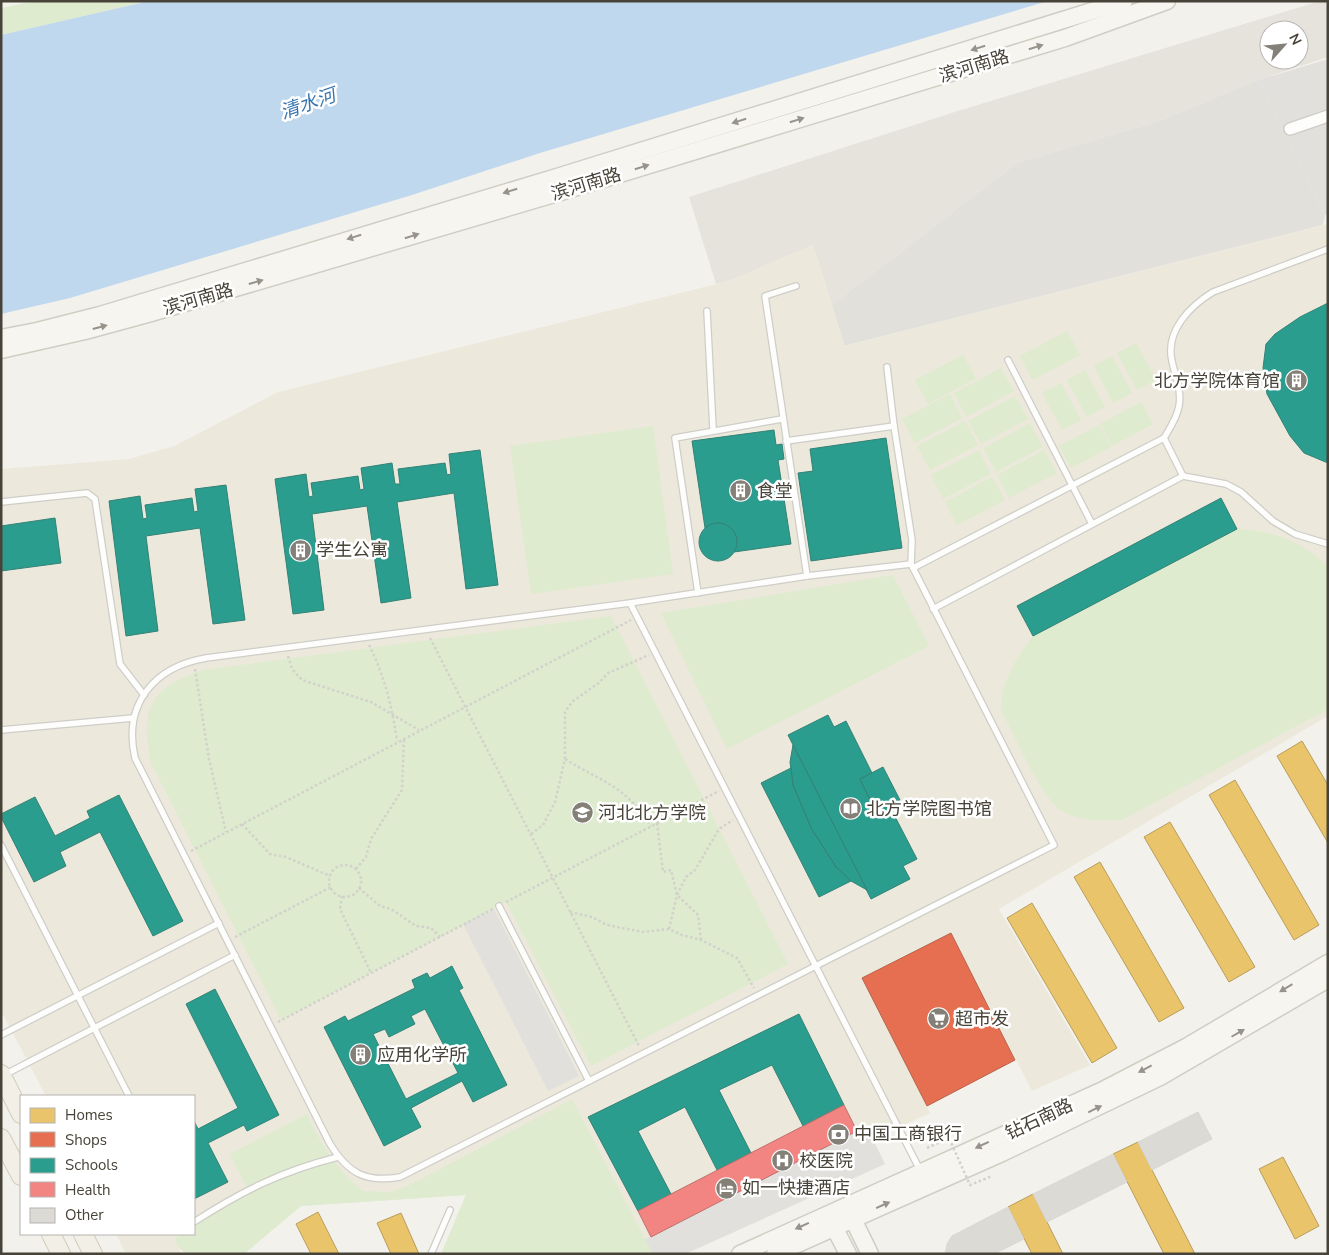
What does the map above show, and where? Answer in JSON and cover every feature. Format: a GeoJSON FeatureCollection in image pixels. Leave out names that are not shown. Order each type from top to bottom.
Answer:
{"type":"FeatureCollection","features":[{"type":"Feature","properties":{"kind":"main road","name":"滨河南路"},"geometry":{"type":"LineString","coordinates":[[1,338],[100,315],[576,171],[1124,1]]}},
{"type":"Feature","properties":{"kind":"main road","name":"滨河南路"},"geometry":{"type":"LineString","coordinates":[[1,350],[85,331],[151,313],[507,208],[1066,38],[1166,1]]}},
{"type":"Feature","properties":{"kind":"main road","name":"钻石南路"},"geometry":{"type":"LineString","coordinates":[[849,1213],[921,1172],[1137,1073],[1188,1046],[1328,963]]}},
{"type":"Feature","properties":{"kind":"main road","name":"钻石南路"},"geometry":{"type":"LineString","coordinates":[[740,1254],[831,1221],[1002,1153],[1160,1078],[1328,980]]}},
{"type":"Feature","properties":{"kind":"main road"},"geometry":{"type":"LineString","coordinates":[[2,1075],[20,1112]]}},
{"type":"Feature","properties":{"kind":"main road"},"geometry":{"type":"LineString","coordinates":[[1,1138],[20,1174]]}},
{"type":"Feature","properties":{"kind":"main road"},"geometry":{"type":"LineString","coordinates":[[849,1213],[870,1254]]}},
{"type":"Feature","properties":{"kind":"main road","name":"钻石南路"},"geometry":{"type":"LineString","coordinates":[[775,1254],[831,1221]]}},
{"type":"Feature","properties":{"kind":"main road"},"geometry":{"type":"LineString","coordinates":[[831,1221],[848,1254]]}},
{"type":"Feature","properties":{"kind":"main road"},"geometry":{"type":"LineString","coordinates":[[52,1235],[61,1254]]}},
{"type":"Feature","properties":{"kind":"main road"},"geometry":{"type":"LineString","coordinates":[[84,1235],[93,1254]]}},
{"type":"Feature","properties":{"kind":"street"},"geometry":{"type":"LineString","coordinates":[[1290,130],[1328,116]]}},
{"type":"Feature","properties":{"kind":"lane"},"geometry":{"type":"LineString","coordinates":[[887,367],[894,426],[912,540],[912,566],[1054,845],[400,1177],[386,1180],[352,1172],[338,1157],[136,758],[132,732],[133,718],[137,705],[162,675],[194,660],[630,603],[806,576],[912,566],[1164,438],[1179,407],[1180,396],[1171,358],[1172,340],[1181,320],[1196,302],[1213,292],[1328,249]]}},
{"type":"Feature","properties":{"kind":"lane"},"geometry":{"type":"LineString","coordinates":[[796,286],[765,296],[806,576]]}},
{"type":"Feature","properties":{"kind":"lane"},"geometry":{"type":"LineString","coordinates":[[707,311],[713,429]]}},
{"type":"Feature","properties":{"kind":"lane"},"geometry":{"type":"LineString","coordinates":[[1008,360],[1092,524]]}},
{"type":"Feature","properties":{"kind":"lane"},"geometry":{"type":"LineString","coordinates":[[698,593],[674,438],[713,429],[782,419]]}},
{"type":"Feature","properties":{"kind":"lane"},"geometry":{"type":"LineString","coordinates":[[786,441],[894,426]]}},
{"type":"Feature","properties":{"kind":"lane"},"geometry":{"type":"LineString","coordinates":[[1164,438],[1183,476]]}},
{"type":"Feature","properties":{"kind":"lane"},"geometry":{"type":"LineString","coordinates":[[933,609],[1183,476],[1226,484],[1241,492],[1272,521],[1296,534],[1328,544]]}},
{"type":"Feature","properties":{"kind":"lane"},"geometry":{"type":"LineString","coordinates":[[1,502],[87,493],[95,499],[120,664],[144,695]]}},
{"type":"Feature","properties":{"kind":"lane"},"geometry":{"type":"LineString","coordinates":[[630,603],[921,1172]]}},
{"type":"Feature","properties":{"kind":"lane"},"geometry":{"type":"LineString","coordinates":[[1,730],[133,718]]}},
{"type":"Feature","properties":{"kind":"lane"},"geometry":{"type":"LineString","coordinates":[[1,845],[128,1095]]}},
{"type":"Feature","properties":{"kind":"lane"},"geometry":{"type":"LineString","coordinates":[[499,906],[589,1081]]}},
{"type":"Feature","properties":{"kind":"lane"},"geometry":{"type":"LineString","coordinates":[[1,1034],[218,923]]}},
{"type":"Feature","properties":{"kind":"lane"},"geometry":{"type":"LineString","coordinates":[[2,1075],[235,955]]}},
{"type":"Feature","properties":{"kind":"lane"},"geometry":{"type":"LineString","coordinates":[[195,1221],[234,1197],[279,1175],[338,1157]]}},
{"type":"Feature","properties":{"kind":"lane"},"geometry":{"type":"LineString","coordinates":[[431,1254],[450,1210]]}},
{"type":"Feature","properties":{"kind":"path"},"geometry":{"type":"LineString","coordinates":[[184,854],[636,616]]}},
{"type":"Feature","properties":{"kind":"path"},"geometry":{"type":"LineString","coordinates":[[426,630],[643,1054]]}},
{"type":"Feature","properties":{"kind":"path"},"geometry":{"type":"LineString","coordinates":[[365,637],[381,667],[391,699],[397,741]]}},
{"type":"Feature","properties":{"kind":"path"},"geometry":{"type":"LineString","coordinates":[[286,648],[292,668],[302,680],[371,702],[419,730]]}},
{"type":"Feature","properties":{"kind":"path"},"geometry":{"type":"LineString","coordinates":[[530,834],[543,825],[555,802],[565,759],[565,712],[572,702],[600,682],[608,673],[655,652]]}},
{"type":"Feature","properties":{"kind":"path"},"geometry":{"type":"LineString","coordinates":[[194,660],[208,760],[226,832]]}},
{"type":"Feature","properties":{"kind":"path"},"geometry":{"type":"LineString","coordinates":[[356,869],[366,857],[371,839],[402,790],[404,738]]}},
{"type":"Feature","properties":{"kind":"path"},"geometry":{"type":"LineString","coordinates":[[565,759],[608,781],[627,795],[651,826]]}},
{"type":"Feature","properties":{"kind":"path"},"geometry":{"type":"LineString","coordinates":[[669,928],[678,895],[686,877],[701,862],[719,829],[739,817]]}},
{"type":"Feature","properties":{"kind":"path"},"geometry":{"type":"LineString","coordinates":[[657,823],[663,872],[671,870],[678,895],[698,914],[701,940]]}},
{"type":"Feature","properties":{"kind":"path"},"geometry":{"type":"LineString","coordinates":[[242,824],[270,854],[286,857],[330,876]]}},
{"type":"Feature","properties":{"kind":"path"},"geometry":{"type":"LineString","coordinates":[[341,865],[352,866],[356,869],[361,878],[359,888],[352,895],[342,896],[331,887],[330,876],[332,871],[341,865]]}},
{"type":"Feature","properties":{"kind":"path"},"geometry":{"type":"LineString","coordinates":[[227,941],[331,887]]}},
{"type":"Feature","properties":{"kind":"path"},"geometry":{"type":"LineString","coordinates":[[359,888],[380,906],[392,909],[416,926],[431,928],[440,937]]}},
{"type":"Feature","properties":{"kind":"path"},"geometry":{"type":"LineString","coordinates":[[342,896],[340,909],[371,973]]}},
{"type":"Feature","properties":{"kind":"path"},"geometry":{"type":"LineString","coordinates":[[570,912],[592,917],[607,925],[642,932],[669,928],[682,935],[701,940],[737,958],[758,996]]}},
{"type":"Feature","properties":{"kind":"path"},"geometry":{"type":"LineString","coordinates":[[927,1148],[949,1138],[970,1186],[992,1176]]}},
{"type":"Feature","properties":{"kind":"shaded area"},"geometry":{"type":"Polygon","coordinates":[[[1320,1],[1328,1],[1328,57],[1309,63],[1309,20],[1259,20],[1259,70],[1288,70],[1258,80],[1159,121],[1017,163],[832,305],[813,245],[729,281],[716,284],[689,197],[958,111],[1320,1]]]}},
{"type":"Feature","properties":{"kind":"shaded area"},"geometry":{"type":"Polygon","coordinates":[[[1328,59],[1328,214],[1325,215],[1258,80],[1291,70],[1309,70],[1309,65],[1328,59]]]}},
{"type":"Feature","properties":{"kind":"shaded area"},"geometry":{"type":"Polygon","coordinates":[[[1258,80],[1325,215],[1323,225],[844,346],[832,305],[1017,163],[1159,121],[1258,80]]]}},
{"type":"Feature","properties":{"kind":"shaded area","name":"河北北方学院"},"geometry":{"type":"Polygon","coordinates":[[[1328,224],[1328,716],[999,909],[1090,1065],[1032,1091],[951,933],[863,978],[930,1113],[873,1139],[885,1164],[685,1254],[441,1254],[466,1195],[301,1206],[244,1254],[187,1254],[179,1248],[181,1254],[126,1254],[116,1235],[195,1235],[195,1095],[45,1095],[1,1011],[1,469],[129,459],[174,446],[278,392],[729,281],[813,245],[845,346],[1328,224]]]}},
{"type":"Feature","properties":{"kind":"shaded area"},"geometry":{"type":"Polygon","coordinates":[[[494,909],[579,1076],[548,1091],[463,924],[494,909]]]}},
{"type":"Feature","properties":{"kind":"shaded area"},"geometry":{"type":"Polygon","coordinates":[[[866,1126],[885,1164],[685,1254],[653,1254],[645,1239],[866,1126]]]}},
{"type":"Feature","properties":{"kind":"green space"},"geometry":{"type":"Polygon","coordinates":[[[35,1],[149,1],[1,35],[1,8],[35,1]]]}},
{"type":"Feature","properties":{"kind":"green space"},"geometry":{"type":"Polygon","coordinates":[[[1067,331],[1080,355],[1032,380],[1020,356],[1067,331]]]}},
{"type":"Feature","properties":{"kind":"green space"},"geometry":{"type":"Polygon","coordinates":[[[1136,343],[1156,380],[1137,390],[1117,353],[1136,343]]]}},
{"type":"Feature","properties":{"kind":"green space"},"geometry":{"type":"Polygon","coordinates":[[[963,355],[976,378],[928,404],[915,380],[963,355]]]}},
{"type":"Feature","properties":{"kind":"green space"},"geometry":{"type":"Polygon","coordinates":[[[1112,356],[1132,393],[1113,403],[1094,366],[1112,356]]]}},
{"type":"Feature","properties":{"kind":"green space"},"geometry":{"type":"Polygon","coordinates":[[[1001,368],[1014,391],[966,417],[954,393],[1001,368]]]}},
{"type":"Feature","properties":{"kind":"green space"},"geometry":{"type":"Polygon","coordinates":[[[1085,370],[1105,407],[1087,417],[1067,380],[1085,370]]]}},
{"type":"Feature","properties":{"kind":"green space"},"geometry":{"type":"Polygon","coordinates":[[[1061,383],[1081,420],[1062,430],[1042,393],[1061,383]]]}},
{"type":"Feature","properties":{"kind":"green space"},"geometry":{"type":"Polygon","coordinates":[[[950,394],[962,418],[915,443],[902,419],[950,394]]]}},
{"type":"Feature","properties":{"kind":"green space"},"geometry":{"type":"Polygon","coordinates":[[[1015,396],[1028,419],[981,444],[968,421],[1015,396]]]}},
{"type":"Feature","properties":{"kind":"green space"},"geometry":{"type":"Polygon","coordinates":[[[1141,402],[1153,424],[1112,446],[1100,424],[1141,402]]]}},
{"type":"Feature","properties":{"kind":"green space"},"geometry":{"type":"Polygon","coordinates":[[[965,421],[978,445],[930,470],[917,446],[965,421]]]}},
{"type":"Feature","properties":{"kind":"green space"},"geometry":{"type":"Polygon","coordinates":[[[1030,423],[1043,447],[996,472],[983,448],[1030,423]]]}},
{"type":"Feature","properties":{"kind":"green space"},"geometry":{"type":"Polygon","coordinates":[[[1099,425],[1111,447],[1071,468],[1059,446],[1099,425]]]}},
{"type":"Feature","properties":{"kind":"green space"},"geometry":{"type":"Polygon","coordinates":[[[653,426],[673,574],[531,594],[510,446],[653,426]]]}},
{"type":"Feature","properties":{"kind":"green space"},"geometry":{"type":"Polygon","coordinates":[[[979,450],[991,474],[943,499],[931,475],[979,450]]]}},
{"type":"Feature","properties":{"kind":"green space"},"geometry":{"type":"Polygon","coordinates":[[[1044,450],[1057,473],[1009,498],[997,475],[1044,450]]]}},
{"type":"Feature","properties":{"kind":"green space"},"geometry":{"type":"Polygon","coordinates":[[[992,477],[1005,500],[957,525],[945,502],[992,477]]]}},
{"type":"Feature","properties":{"kind":"green space"},"geometry":{"type":"Polygon","coordinates":[[[1237,529],[1264,532],[1296,543],[1328,566],[1328,709],[1122,820],[1083,819],[1062,811],[1045,794],[1001,710],[1007,680],[1021,653],[1033,636],[1237,529]]]}},
{"type":"Feature","properties":{"kind":"green space"},"geometry":{"type":"Polygon","coordinates":[[[893,575],[929,646],[727,749],[661,613],[893,575]]]}},
{"type":"Feature","properties":{"kind":"green space"},"geometry":{"type":"Polygon","coordinates":[[[611,616],[788,964],[591,1066],[506,902],[281,1020],[151,763],[147,728],[153,703],[160,693],[171,684],[203,670],[611,616]]]}},
{"type":"Feature","properties":{"kind":"green space"},"geometry":{"type":"Polygon","coordinates":[[[572,1099],[653,1254],[441,1254],[466,1195],[301,1206],[244,1254],[187,1254],[178,1247],[175,1239],[180,1235],[195,1235],[195,1221],[248,1190],[230,1154],[307,1114],[330,1156],[363,1191],[391,1192],[410,1185],[572,1099]]]}},
{"type":"Feature","properties":{"kind":"water","name":"清水河"},"geometry":{"type":"Polygon","coordinates":[[[149,1],[1048,1],[540,153],[412,195],[70,298],[1,314],[1,35],[149,1]]]}},
{"type":"Feature","properties":{"kind":"building: Homes"},"geometry":{"type":"Polygon","coordinates":[[[1302,741],[1328,785],[1328,843],[1277,756],[1302,741]]]}},
{"type":"Feature","properties":{"kind":"building: Homes"},"geometry":{"type":"Polygon","coordinates":[[[1235,780],[1319,925],[1294,940],[1209,795],[1235,780]]]}},
{"type":"Feature","properties":{"kind":"building: Homes"},"geometry":{"type":"Polygon","coordinates":[[[1170,822],[1255,967],[1229,982],[1144,837],[1170,822]]]}},
{"type":"Feature","properties":{"kind":"building: Homes"},"geometry":{"type":"Polygon","coordinates":[[[1100,862],[1184,1008],[1159,1022],[1074,877],[1100,862]]]}},
{"type":"Feature","properties":{"kind":"building: Homes"},"geometry":{"type":"Polygon","coordinates":[[[1032,903],[1117,1048],[1092,1063],[1007,918],[1032,903]]]}},
{"type":"Feature","properties":{"kind":"building: Homes"},"geometry":{"type":"Polygon","coordinates":[[[1138,1142],[1195,1254],[1164,1254],[1113,1154],[1138,1142]]]}},
{"type":"Feature","properties":{"kind":"building: Homes"},"geometry":{"type":"Polygon","coordinates":[[[1283,1157],[1319,1226],[1295,1239],[1259,1169],[1283,1157]]]}},
{"type":"Feature","properties":{"kind":"building: Homes"},"geometry":{"type":"Polygon","coordinates":[[[1033,1194],[1063,1254],[1032,1254],[1008,1207],[1033,1194]]]}},
{"type":"Feature","properties":{"kind":"building: Homes"},"geometry":{"type":"Polygon","coordinates":[[[318,1212],[339,1254],[311,1254],[296,1224],[318,1212]]]}},
{"type":"Feature","properties":{"kind":"building: Homes"},"geometry":{"type":"Polygon","coordinates":[[[401,1213],[419,1254],[391,1254],[377,1223],[401,1213]]]}},
{"type":"Feature","properties":{"kind":"building: Shops","name":"超市发"},"geometry":{"type":"Polygon","coordinates":[[[951,933],[1015,1060],[927,1106],[862,978],[951,933]]]}},
{"type":"Feature","properties":{"kind":"building: Schools","name":"北方学院体育馆"},"geometry":{"type":"Polygon","coordinates":[[[1328,303],[1328,463],[1304,453],[1290,436],[1267,394],[1263,368],[1266,344],[1275,334],[1300,317],[1328,303]]]}},
{"type":"Feature","properties":{"kind":"building: Schools","name":"食堂"},"geometry":{"type":"Polygon","coordinates":[[[774,430],[776,445],[782,444],[784,459],[778,460],[791,544],[734,552],[737,537],[730,527],[719,523],[705,528],[692,441],[774,430]]]}},
{"type":"Feature","properties":{"kind":"building: Schools"},"geometry":{"type":"Polygon","coordinates":[[[886,438],[902,548],[811,561],[798,473],[813,471],[810,449],[886,438]]]}},
{"type":"Feature","properties":{"kind":"building: Schools","name":"学生公寓"},"geometry":{"type":"Polygon","coordinates":[[[480,450],[498,585],[466,589],[454,493],[397,502],[411,598],[381,603],[367,506],[312,514],[324,610],[293,614],[275,479],[306,474],[309,497],[313,496],[311,483],[358,476],[360,490],[364,489],[361,468],[392,463],[395,484],[400,484],[398,469],[445,463],[447,475],[451,474],[449,454],[480,450]]]}},
{"type":"Feature","properties":{"kind":"building: Schools"},"geometry":{"type":"Polygon","coordinates":[[[226,485],[245,620],[213,624],[200,528],[146,536],[158,631],[126,636],[109,501],[140,496],[143,519],[147,518],[145,505],[192,498],[194,512],[198,511],[195,489],[226,485]]]}},
{"type":"Feature","properties":{"kind":"building: Schools"},"geometry":{"type":"Polygon","coordinates":[[[1221,498],[1237,529],[1033,636],[1017,606],[1221,498]]]}},
{"type":"Feature","properties":{"kind":"building: Schools"},"geometry":{"type":"Polygon","coordinates":[[[55,518],[61,563],[1,571],[1,526],[55,518]]]}},
{"type":"Feature","properties":{"kind":"building: Schools"},"geometry":{"type":"Polygon","coordinates":[[[718,523],[731,529],[737,542],[731,555],[718,561],[705,555],[699,542],[705,529],[718,523]]]}},
{"type":"Feature","properties":{"kind":"building: Schools","name":"北方学院图书馆"},"geometry":{"type":"Polygon","coordinates":[[[828,715],[834,727],[846,721],[872,773],[860,779],[876,812],[889,805],[917,859],[903,866],[910,879],[871,899],[788,735],[828,715]]]}},
{"type":"Feature","properties":{"kind":"building: Schools"},"geometry":{"type":"Polygon","coordinates":[[[793,745],[867,890],[851,881],[836,867],[811,828],[793,785],[790,762],[793,745]]]}},
{"type":"Feature","properties":{"kind":"building: Schools"},"geometry":{"type":"Polygon","coordinates":[[[883,767],[900,800],[876,812],[860,779],[883,767]]]}},
{"type":"Feature","properties":{"kind":"building: Schools"},"geometry":{"type":"Polygon","coordinates":[[[791,768],[793,785],[811,828],[836,867],[851,881],[819,897],[761,783],[791,768]]]}},
{"type":"Feature","properties":{"kind":"building: Schools"},"geometry":{"type":"Polygon","coordinates":[[[119,795],[183,921],[153,936],[100,832],[60,852],[66,866],[34,882],[1,817],[1,814],[35,797],[55,836],[90,818],[87,811],[119,795]]]}},
{"type":"Feature","properties":{"kind":"building: Schools","name":"应用化学所"},"geometry":{"type":"Polygon","coordinates":[[[452,966],[463,988],[459,990],[507,1085],[473,1102],[462,1081],[411,1108],[421,1127],[384,1146],[324,1027],[345,1016],[348,1021],[415,988],[412,980],[427,973],[430,978],[452,966]],[[425,1009],[411,1016],[415,1024],[389,1037],[385,1029],[373,1034],[406,1099],[458,1073],[425,1009]]]}},
{"type":"Feature","properties":{"kind":"building: Schools"},"geometry":{"type":"Polygon","coordinates":[[[215,989],[279,1115],[247,1131],[244,1125],[208,1143],[228,1182],[195,1198],[195,1123],[198,1129],[238,1108],[186,1004],[215,989]]]}},
{"type":"Feature","properties":{"kind":"building: Schools"},"geometry":{"type":"Polygon","coordinates":[[[799,1014],[844,1105],[803,1126],[772,1065],[719,1090],[751,1153],[717,1170],[685,1107],[638,1131],[671,1194],[638,1211],[588,1117],[799,1014]]]}},
{"type":"Feature","properties":{"kind":"building: Health","name":"校医院"},"geometry":{"type":"Polygon","coordinates":[[[844,1105],[857,1131],[651,1237],[638,1211],[844,1105]]]}},
{"type":"Feature","properties":{"kind":"building: Other"},"geometry":{"type":"Polygon","coordinates":[[[1198,1112],[1212,1139],[1152,1170],[1138,1142],[1198,1112]]]}},
{"type":"Feature","properties":{"kind":"building: Other"},"geometry":{"type":"Polygon","coordinates":[[[1113,1154],[1127,1182],[1047,1222],[1033,1194],[1113,1154]]]}},
{"type":"Feature","properties":{"kind":"building: Other"},"geometry":{"type":"Polygon","coordinates":[[[1008,1207],[1024,1239],[994,1254],[945,1254],[947,1244],[952,1236],[1008,1207]]]}},
{"type":"Feature","properties":{"kind":"place","name":"北方学院体育馆"},"geometry":{"type":"Point","coordinates":[1296,381]}},
{"type":"Feature","properties":{"kind":"place","name":"食堂"},"geometry":{"type":"Point","coordinates":[741,491]}},
{"type":"Feature","properties":{"kind":"place","name":"学生公寓"},"geometry":{"type":"Point","coordinates":[300,550]}},
{"type":"Feature","properties":{"kind":"place","name":"北方学院图书馆"},"geometry":{"type":"Point","coordinates":[850,809]}},
{"type":"Feature","properties":{"kind":"place","name":"河北北方学院"},"geometry":{"type":"Point","coordinates":[582,813]}},
{"type":"Feature","properties":{"kind":"place","name":"超市发"},"geometry":{"type":"Point","coordinates":[939,1019]}},
{"type":"Feature","properties":{"kind":"place","name":"应用化学所"},"geometry":{"type":"Point","coordinates":[361,1055]}},
{"type":"Feature","properties":{"kind":"place","name":"中国工商银行"},"geometry":{"type":"Point","coordinates":[838,1134]}},
{"type":"Feature","properties":{"kind":"place","name":"校医院"},"geometry":{"type":"Point","coordinates":[783,1161]}},
{"type":"Feature","properties":{"kind":"place","name":"如一快捷酒店"},"geometry":{"type":"Point","coordinates":[726,1188]}}]}
